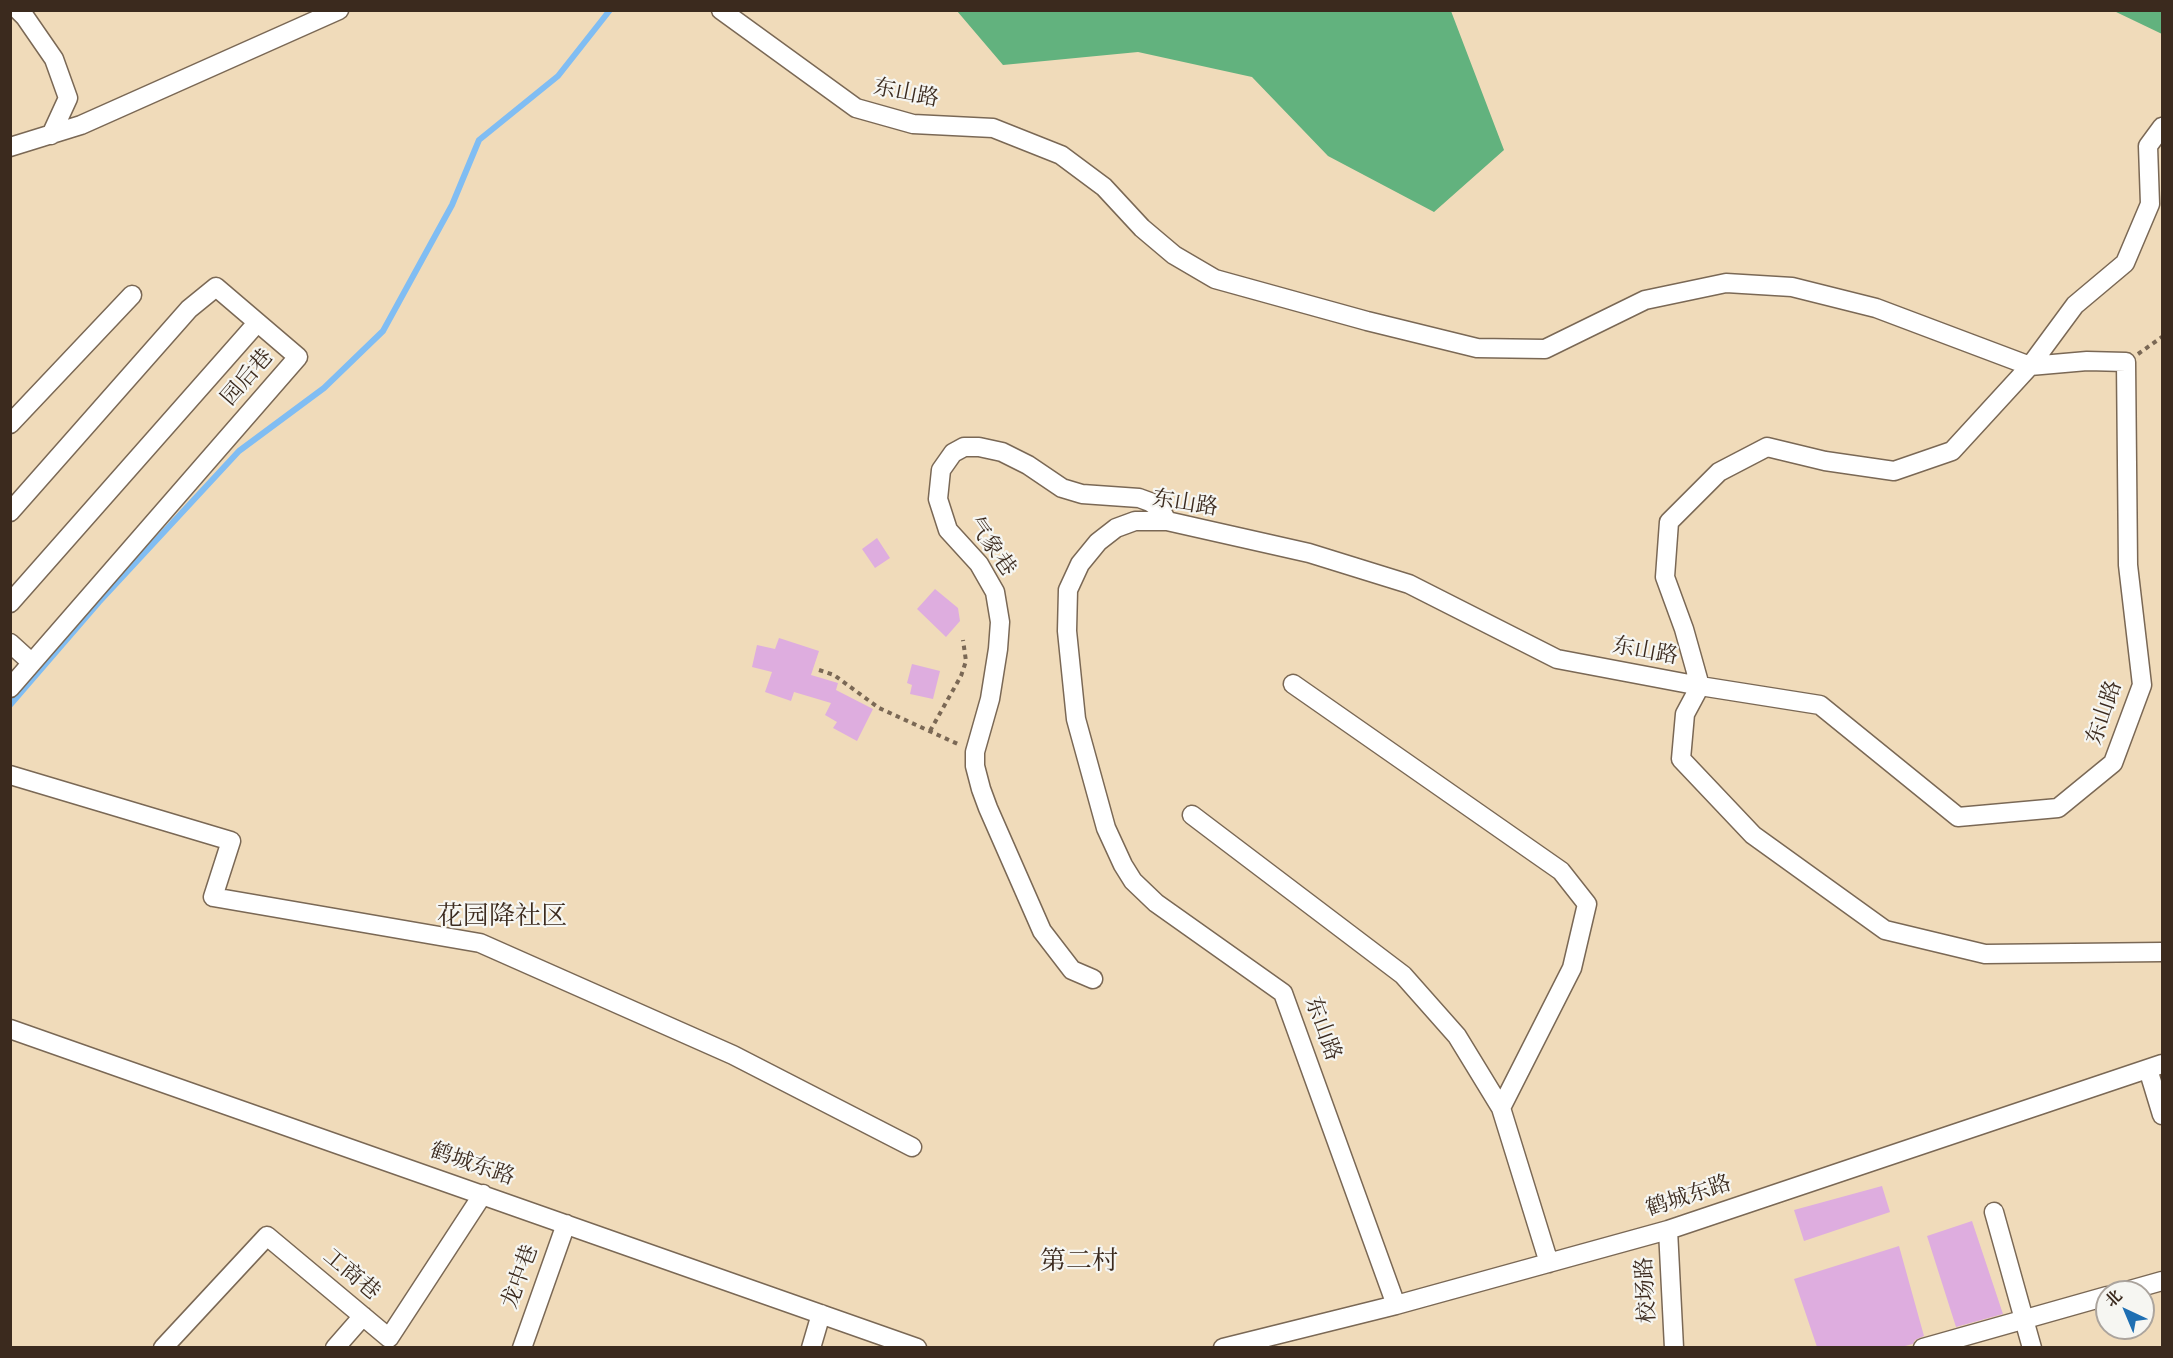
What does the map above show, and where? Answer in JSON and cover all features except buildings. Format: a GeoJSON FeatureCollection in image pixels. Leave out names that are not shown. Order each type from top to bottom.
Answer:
{"type":"FeatureCollection","features":[{"type":"Feature","properties":{"kind":"street"},"geometry":{"type":"LineString","coordinates":[[18,10],[26,17],[54,59],[68,98],[51,135]]}},
{"type":"Feature","properties":{"kind":"street"},"geometry":{"type":"LineString","coordinates":[[10,147],[81,125],[339,10]]}},
{"type":"Feature","properties":{"kind":"street","name":"东山路"},"geometry":{"type":"LineString","coordinates":[[722,10],[856,108],[914,124],[993,128],[1061,156],[1104,187],[1142,228],[1174,255],[1215,279],[1367,321],[1477,348],[1545,350],[1645,300],[1726,283],[1792,287],[1876,308],[2030,366],[2086,361],[2126,362],[2128,566],[2142,684],[2113,763],[2058,808],[1958,817],[1820,705],[1700,686],[1557,659],[1409,584],[1309,553],[1167,521],[1136,521],[1116,528],[1098,542],[1080,564],[1068,590],[1067,631],[1076,719],[1093,788],[1106,828],[1123,865],[1134,881],[1156,903],[1283,993],[1396,1305]]}},
{"type":"Feature","properties":{"kind":"street"},"geometry":{"type":"LineString","coordinates":[[2163,127],[2148,146],[2150,204],[2125,262],[2075,305],[2030,366],[1952,451],[1894,471],[1825,461],[1767,447],[1719,472],[1669,522],[1665,577],[1684,628],[1700,686],[1685,714],[1681,759],[1753,835],[1885,930],[1985,954],[2163,952]]}},
{"type":"Feature","properties":{"kind":"street","name":"园后巷"},"geometry":{"type":"LineString","coordinates":[[10,512],[189,309],[216,287],[298,357],[10,688]]}},
{"type":"Feature","properties":{"kind":"street"},"geometry":{"type":"LineString","coordinates":[[10,424],[132,295]]}},
{"type":"Feature","properties":{"kind":"street"},"geometry":{"type":"LineString","coordinates":[[10,603],[256,322]]}},
{"type":"Feature","properties":{"kind":"street","name":"气象巷"},"geometry":{"type":"LineString","coordinates":[[1093,979],[1072,970],[1042,931],[988,808],[975,766],[975,752],[991,691],[1000,622],[995,592],[979,564],[948,530],[938,499],[941,470],[953,453],[964,447],[979,447],[1002,452],[1028,465],[1062,488],[1082,494],[1139,498],[1150,502],[1161,510],[1167,521]]}},
{"type":"Feature","properties":{"kind":"street"},"geometry":{"type":"LineString","coordinates":[[10,643],[32,663]]}},
{"type":"Feature","properties":{"kind":"street"},"geometry":{"type":"LineString","coordinates":[[1293,684],[1561,872],[1587,904],[1572,968],[1501,1108]]}},
{"type":"Feature","properties":{"kind":"street"},"geometry":{"type":"LineString","coordinates":[[10,775],[231,841],[213,897],[480,943],[732,1055],[912,1147]]}},
{"type":"Feature","properties":{"kind":"street"},"geometry":{"type":"LineString","coordinates":[[1192,815],[1403,975],[1457,1036],[1501,1108],[1549,1263]]}},
{"type":"Feature","properties":{"kind":"street","name":"鹤城东路"},"geometry":{"type":"LineString","coordinates":[[10,1029],[917,1347]]}},
{"type":"Feature","properties":{"kind":"street"},"geometry":{"type":"LineString","coordinates":[[2155,1067],[2163,1115]]}},
{"type":"Feature","properties":{"kind":"street","name":"鹤城东路"},"geometry":{"type":"LineString","coordinates":[[1223,1347],[1266,1343],[1668,1230],[2155,1067]]}},
{"type":"Feature","properties":{"kind":"street","name":"工商巷"},"geometry":{"type":"LineString","coordinates":[[163,1347],[267,1236],[389,1338],[483,1194]]}},
{"type":"Feature","properties":{"kind":"street"},"geometry":{"type":"LineString","coordinates":[[1995,1212],[2032,1347]]}},
{"type":"Feature","properties":{"kind":"street","name":"龙中巷"},"geometry":{"type":"LineString","coordinates":[[522,1347],[566,1224]]}},
{"type":"Feature","properties":{"kind":"street","name":"校场路"},"geometry":{"type":"LineString","coordinates":[[1668,1230],[1674,1347]]}},
{"type":"Feature","properties":{"kind":"street"},"geometry":{"type":"LineString","coordinates":[[1923,1347],[2095,1299]]}},
{"type":"Feature","properties":{"kind":"street"},"geometry":{"type":"LineString","coordinates":[[811,1347],[821,1314]]}},
{"type":"Feature","properties":{"kind":"street"},"geometry":{"type":"LineString","coordinates":[[335,1347],[363,1316]]}},
{"type":"Feature","properties":{"kind":"path"},"geometry":{"type":"LineString","coordinates":[[2126,362],[2163,337]]}},
{"type":"Feature","properties":{"kind":"path"},"geometry":{"type":"LineString","coordinates":[[930,731],[961,676],[966,661],[963,640]]}},
{"type":"Feature","properties":{"kind":"path"},"geometry":{"type":"LineString","coordinates":[[819,670],[834,675],[879,708],[975,752]]}},
{"type":"Feature","properties":{"kind":"green space"},"geometry":{"type":"Polygon","coordinates":[[[957,11],[1451,11],[1504,150],[1434,212],[1328,156],[1252,77],[1138,52],[1003,65],[957,11]]]}},
{"type":"Feature","properties":{"kind":"green space"},"geometry":{"type":"Polygon","coordinates":[[[2114,11],[2162,11],[2162,34],[2114,11]]]}},
{"type":"Feature","properties":{"kind":"waterway"},"geometry":{"type":"LineString","coordinates":[[10,705],[99,602],[239,451],[324,388],[383,331],[452,205],[479,140],[558,76],[610,10]]}},
{"type":"Feature","properties":{"kind":"district","name":"花园降社区"},"geometry":{"type":"Point","coordinates":[502,918]}},
{"type":"Feature","properties":{"kind":"district","name":"第二村"},"geometry":{"type":"Point","coordinates":[1079,1263]}}]}
